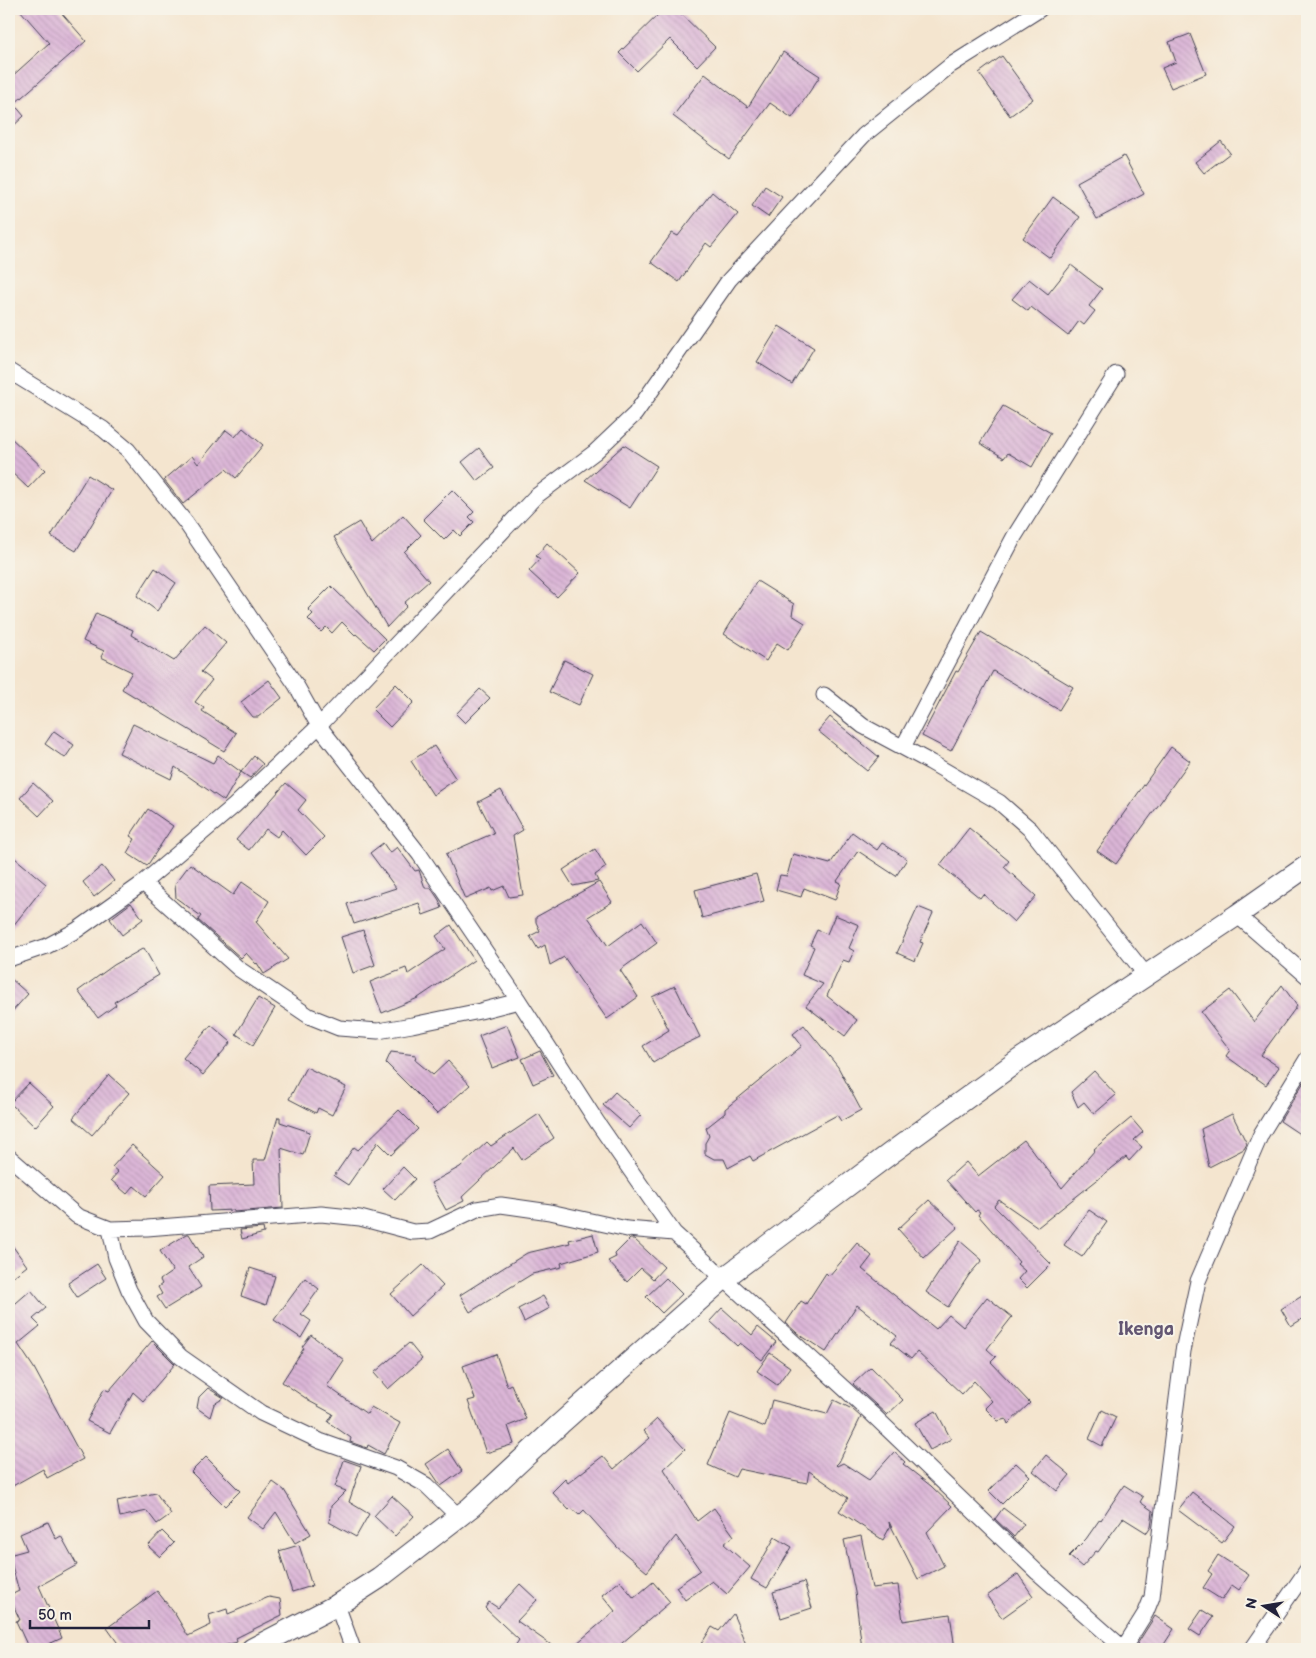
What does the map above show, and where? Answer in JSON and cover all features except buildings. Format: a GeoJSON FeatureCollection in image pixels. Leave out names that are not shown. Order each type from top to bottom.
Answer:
{"type":"FeatureCollection","features":[{"type":"Feature","properties":{"kind":"main road"},"geometry":{"type":"LineString","coordinates":[[252,1649],[337,1605],[379,1578],[459,1517],[723,1279],[882,1159],[1019,1060],[1237,915],[1307,866]]}},
{"type":"Feature","properties":{"kind":"street"},"geometry":{"type":"LineString","coordinates":[[9,960],[47,946],[77,930],[143,883],[234,806],[319,726],[536,497],[595,452],[634,414],[729,280],[864,135],[951,65],[1040,9]]}},
{"type":"Feature","properties":{"kind":"street"},"geometry":{"type":"LineString","coordinates":[[9,370],[103,429],[128,450],[186,523],[296,685],[319,726],[420,855],[519,1001],[597,1122],[674,1233],[879,1420],[1038,1573],[1123,1649],[1146,1612],[1152,1597],[1183,1351],[1198,1281],[1261,1134],[1307,1059]]}},
{"type":"Feature","properties":{"kind":"street"},"geometry":{"type":"LineString","coordinates":[[903,747],[1014,537],[1116,374]]}},
{"type":"Feature","properties":{"kind":"street"},"geometry":{"type":"LineString","coordinates":[[824,695],[863,726],[999,802],[1031,830],[1146,975]]}},
{"type":"Feature","properties":{"kind":"street"},"geometry":{"type":"LineString","coordinates":[[143,883],[239,969],[310,1016],[339,1028],[378,1030],[395,1028],[519,1001]]}},
{"type":"Feature","properties":{"kind":"street"},"geometry":{"type":"LineString","coordinates":[[1237,915],[1307,976]]}},
{"type":"Feature","properties":{"kind":"street"},"geometry":{"type":"LineString","coordinates":[[9,1157],[77,1216],[110,1229],[147,1228],[320,1214],[360,1218],[413,1232],[430,1231],[477,1209],[501,1205],[550,1212],[627,1229],[674,1233]]}},
{"type":"Feature","properties":{"kind":"street"},"geometry":{"type":"LineString","coordinates":[[110,1229],[116,1258],[129,1290],[146,1321],[181,1358],[261,1413],[320,1441],[396,1468],[426,1485],[459,1517]]}},
{"type":"Feature","properties":{"kind":"street"},"geometry":{"type":"LineString","coordinates":[[1252,1649],[1307,1570]]}},
{"type":"Feature","properties":{"kind":"street"},"geometry":{"type":"LineString","coordinates":[[337,1605],[352,1649]]}},
{"type":"Feature","properties":{"kind":"district","name":"Ikenga"},"geometry":{"type":"Point","coordinates":[1146,1329]}}]}
